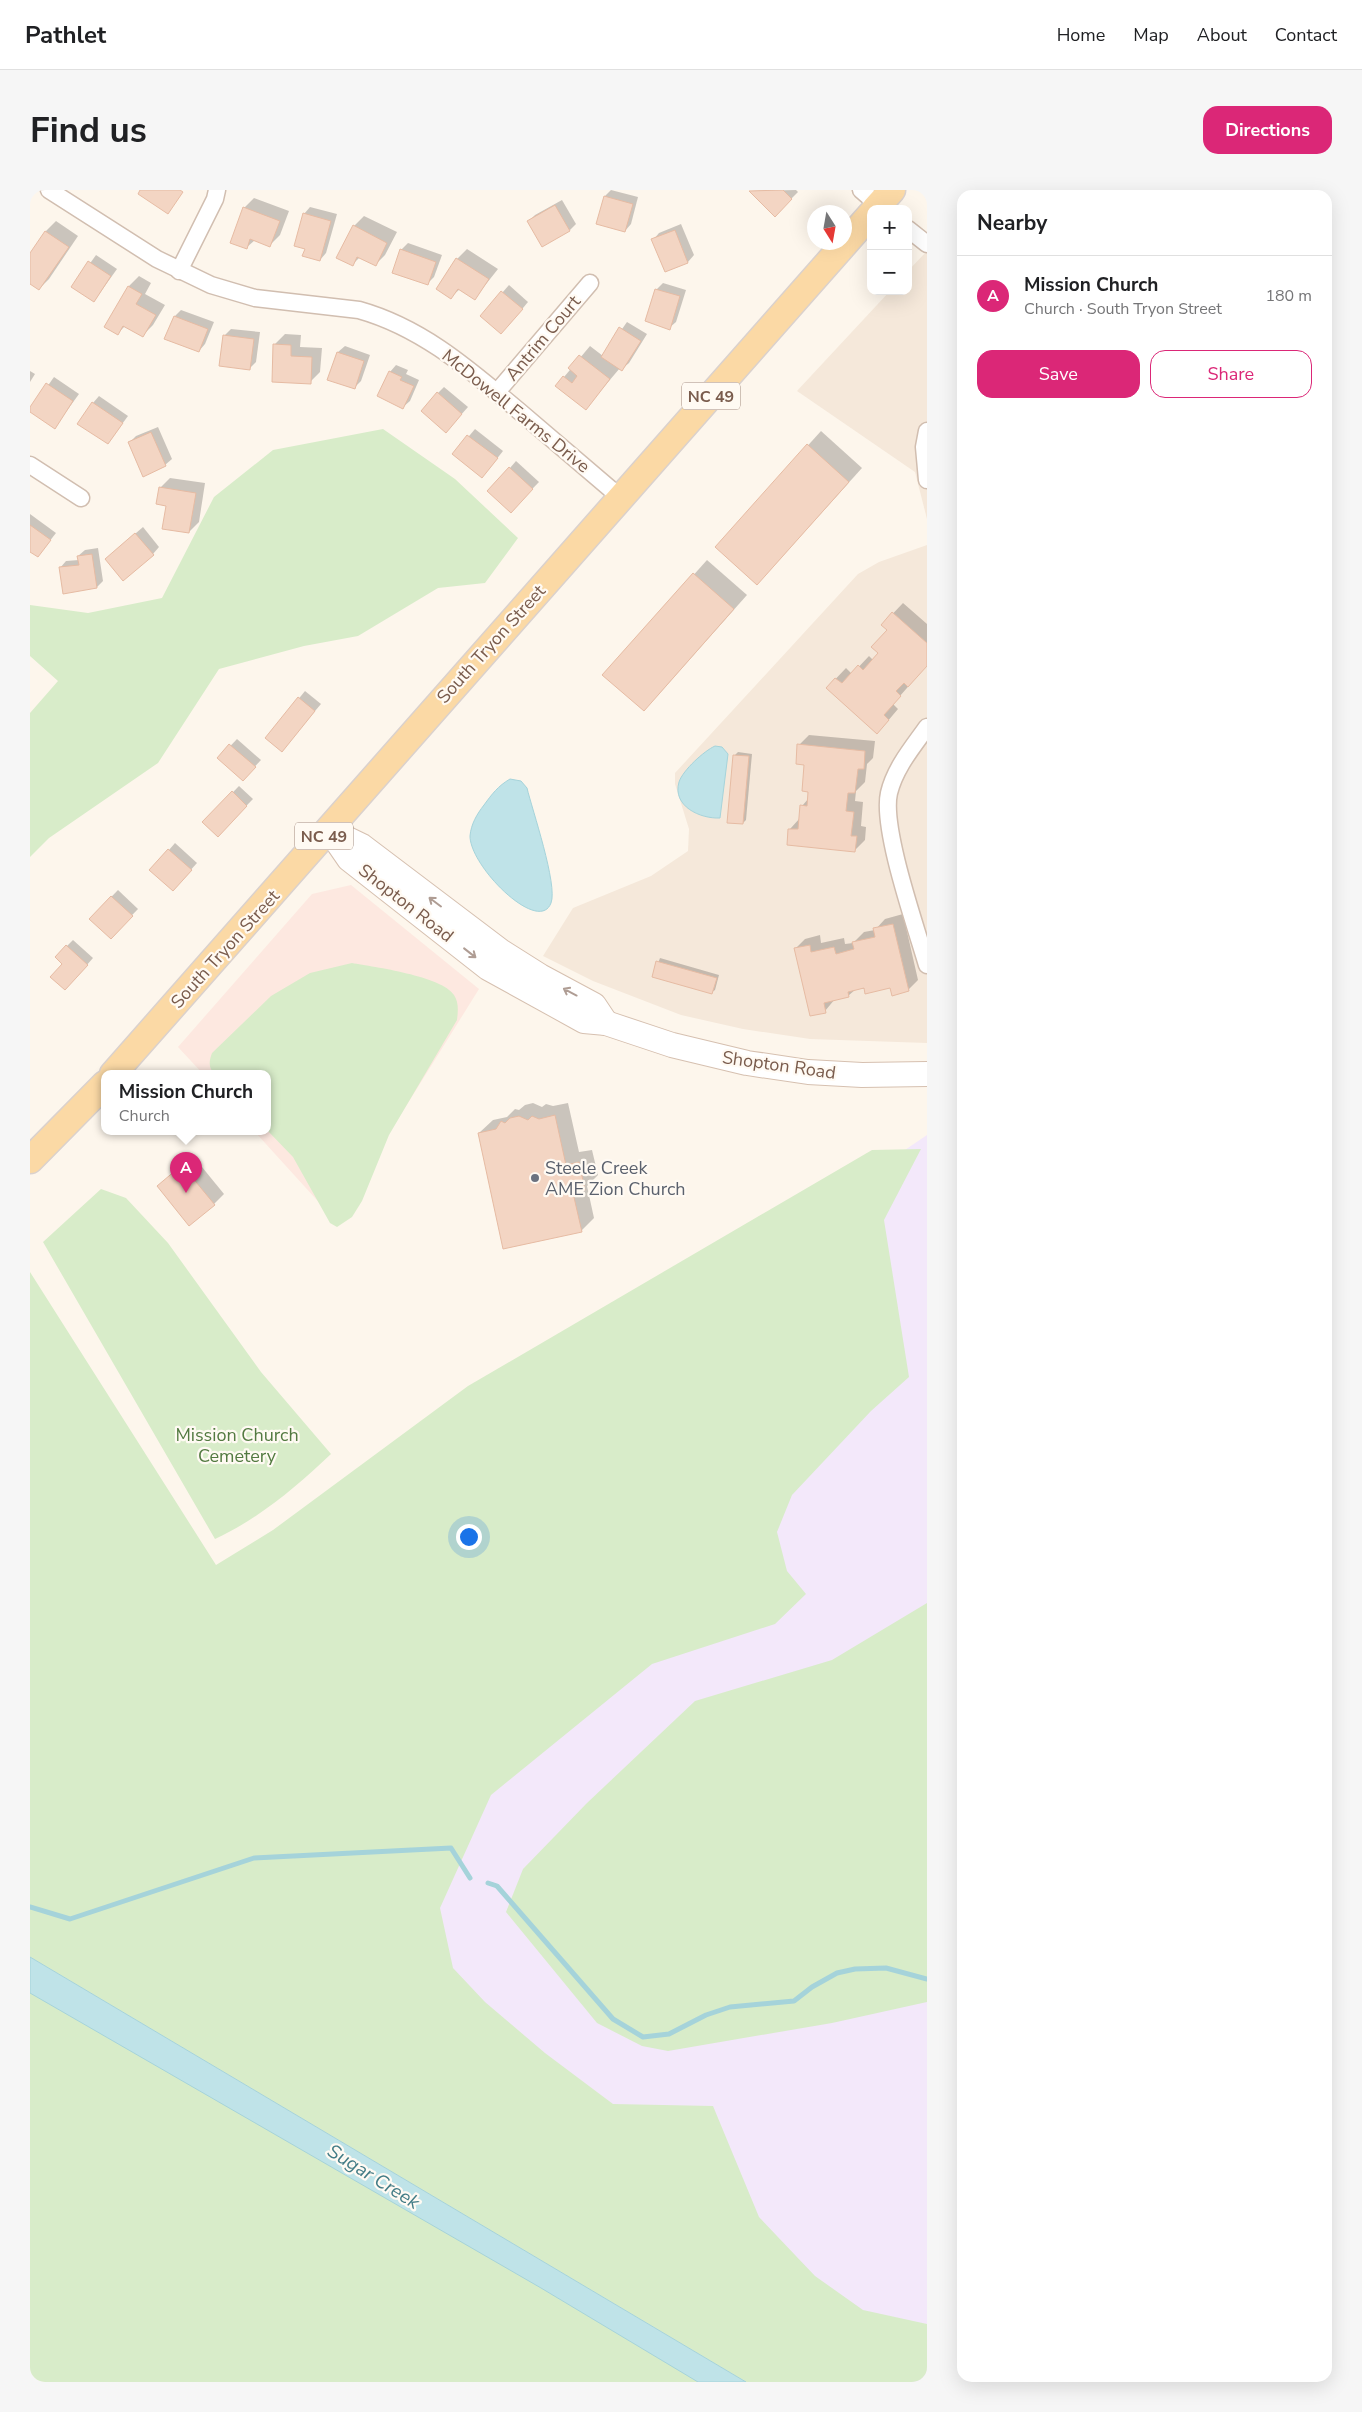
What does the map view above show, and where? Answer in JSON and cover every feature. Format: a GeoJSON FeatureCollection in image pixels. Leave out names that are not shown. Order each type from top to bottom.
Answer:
{"type":"FeatureCollection","features":[{"type":"Feature","properties":{"kind":"main road","name":"South Tryon Street"},"geometry":{"type":"LineString","coordinates":[[117,1070],[621,498],[877,203]]}},
{"type":"Feature","properties":{"kind":"main road"},"geometry":{"type":"LineString","coordinates":[[30,1160],[101,1088]]}},
{"type":"Feature","properties":{"kind":"street","name":"McDowell Farms Drive"},"geometry":{"type":"LineString","coordinates":[[49,190],[179,270],[211,286],[240,295],[350,309],[374,314],[418,334],[460,361],[621,498]]}},
{"type":"Feature","properties":{"kind":"street"},"geometry":{"type":"LineString","coordinates":[[179,270],[215,199],[217,190]]}},
{"type":"Feature","properties":{"kind":"street"},"geometry":{"type":"LineString","coordinates":[[912,232],[927,244]]}},
{"type":"Feature","properties":{"kind":"street","name":"Antrim Court"},"geometry":{"type":"LineString","coordinates":[[496,392],[590,283]]}},
{"type":"Feature","properties":{"kind":"street"},"geometry":{"type":"LineString","coordinates":[[927,431],[924,447],[927,480]]}},
{"type":"Feature","properties":{"kind":"street"},"geometry":{"type":"LineString","coordinates":[[30,465],[81,498]]}},
{"type":"Feature","properties":{"kind":"street"},"geometry":{"type":"LineString","coordinates":[[927,727],[900,765],[889,794],[889,825],[927,965]]}},
{"type":"Feature","properties":{"kind":"street","name":"Shopton Road"},"geometry":{"type":"LineString","coordinates":[[329,830],[349,859],[488,968],[584,1021],[606,1023],[672,1045],[747,1063],[808,1072],[862,1075],[927,1074]]}},
{"type":"Feature","properties":{"kind":"shaded area"},"geometry":{"type":"Polygon","coordinates":[[[927,251],[927,519],[915,472],[797,391],[886,295],[912,295],[912,267],[927,251]]]}},
{"type":"Feature","properties":{"kind":"shaded area"},"geometry":{"type":"Polygon","coordinates":[[[927,545],[927,1043],[810,1039],[743,1029],[681,1015],[593,981],[543,956],[573,908],[651,876],[688,851],[689,829],[675,784],[675,773],[858,574],[879,562],[927,545]]]}},
{"type":"Feature","properties":{"kind":"shaded area"},"geometry":{"type":"Polygon","coordinates":[[[351,885],[479,989],[335,1220],[258,1135],[271,1135],[271,1070],[199,1070],[178,1047],[312,894],[351,885]]]}},
{"type":"Feature","properties":{"kind":"shaded area"},"geometry":{"type":"Polygon","coordinates":[[[927,1135],[927,2382],[722,2382],[30,1963],[30,1715],[132,1675],[927,1135]]]}},
{"type":"Feature","properties":{"kind":"green space"},"geometry":{"type":"Polygon","coordinates":[[[383,429],[455,479],[518,538],[485,583],[438,588],[358,636],[304,646],[219,669],[158,763],[49,838],[30,857],[30,713],[58,681],[30,656],[30,605],[88,613],[162,598],[214,497],[273,450],[383,429]]]}},
{"type":"Feature","properties":{"kind":"green space"},"geometry":{"type":"Polygon","coordinates":[[[352,963],[407,973],[447,988],[456,998],[458,1013],[457,1020],[389,1135],[362,1201],[352,1217],[337,1227],[330,1223],[293,1157],[271,1134],[271,1070],[212,1070],[210,1067],[212,1053],[271,996],[310,973],[352,963]]]}},
{"type":"Feature","properties":{"kind":"green space"},"geometry":{"type":"Polygon","coordinates":[[[921,1149],[884,1220],[909,1377],[871,1411],[792,1495],[777,1532],[787,1571],[806,1594],[775,1624],[652,1664],[491,1795],[440,1908],[453,1968],[485,2002],[545,2053],[613,2104],[713,2106],[759,2217],[815,2276],[863,2310],[927,2324],[927,2382],[746,2382],[30,1957],[30,1272],[216,1565],[273,1530],[468,1386],[872,1150],[921,1149]]]}},
{"type":"Feature","properties":{"kind":"green space","name":"Mission Church Cemetery"},"geometry":{"type":"Polygon","coordinates":[[[101,1189],[126,1198],[168,1243],[261,1372],[331,1454],[262,1512],[215,1539],[43,1242],[101,1189]]]}},
{"type":"Feature","properties":{"kind":"green space"},"geometry":{"type":"Polygon","coordinates":[[[927,1603],[927,2002],[832,2023],[668,2051],[642,2046],[597,2023],[506,1912],[523,1869],[587,1803],[695,1701],[832,1660],[927,1603]]]}},
{"type":"Feature","properties":{"kind":"green space"},"geometry":{"type":"Polygon","coordinates":[[[30,1964],[722,2382],[30,2382],[30,1964]]]}},
{"type":"Feature","properties":{"kind":"water"},"geometry":{"type":"Polygon","coordinates":[[[715,746],[722,747],[728,754],[720,818],[704,816],[689,809],[680,798],[678,790],[681,777],[689,767],[700,756],[715,746]]]}},
{"type":"Feature","properties":{"kind":"water"},"geometry":{"type":"Polygon","coordinates":[[[510,779],[521,781],[527,788],[544,847],[552,894],[551,903],[544,911],[533,910],[520,904],[506,893],[492,879],[473,849],[470,836],[475,819],[481,808],[493,794],[502,784],[510,779]]]}},
{"type":"Feature","properties":{"kind":"water","name":"Sugar Creek"},"geometry":{"type":"Polygon","coordinates":[[[30,1957],[746,2382],[698,2382],[541,2288],[30,1993],[30,1957]]]}},
{"type":"Feature","properties":{"kind":"building"},"geometry":{"type":"Polygon","coordinates":[[[140,190],[180,190],[183,192],[168,214],[138,194],[140,190]]]}},
{"type":"Feature","properties":{"kind":"building"},"geometry":{"type":"Polygon","coordinates":[[[783,190],[792,199],[775,217],[749,191],[783,190]]]}},
{"type":"Feature","properties":{"kind":"building"},"geometry":{"type":"Polygon","coordinates":[[[604,196],[633,204],[625,232],[596,224],[604,196]]]}},
{"type":"Feature","properties":{"kind":"building"},"geometry":{"type":"Polygon","coordinates":[[[555,205],[570,231],[542,247],[527,221],[555,205]]]}},
{"type":"Feature","properties":{"kind":"building"},"geometry":{"type":"Polygon","coordinates":[[[243,207],[280,221],[270,247],[250,239],[247,249],[230,243],[243,207]]]}},
{"type":"Feature","properties":{"kind":"building"},"geometry":{"type":"Polygon","coordinates":[[[303,213],[331,221],[320,261],[302,256],[305,249],[294,246],[303,213]]]}},
{"type":"Feature","properties":{"kind":"building"},"geometry":{"type":"Polygon","coordinates":[[[353,225],[387,243],[376,266],[357,257],[353,266],[336,258],[353,225]]]}},
{"type":"Feature","properties":{"kind":"building"},"geometry":{"type":"Polygon","coordinates":[[[675,230],[688,263],[665,272],[651,239],[675,230]]]}},
{"type":"Feature","properties":{"kind":"building"},"geometry":{"type":"Polygon","coordinates":[[[45,231],[69,247],[39,290],[30,284],[30,253],[45,231]]]}},
{"type":"Feature","properties":{"kind":"building"},"geometry":{"type":"Polygon","coordinates":[[[400,249],[436,262],[428,285],[392,273],[400,249]]]}},
{"type":"Feature","properties":{"kind":"building"},"geometry":{"type":"Polygon","coordinates":[[[456,258],[489,279],[475,300],[458,289],[451,299],[436,289],[456,258]]]}},
{"type":"Feature","properties":{"kind":"building"},"geometry":{"type":"Polygon","coordinates":[[[88,261],[111,276],[94,302],[71,287],[88,261]]]}},
{"type":"Feature","properties":{"kind":"building"},"geometry":{"type":"Polygon","coordinates":[[[128,286],[142,294],[136,304],[156,315],[143,337],[123,326],[118,335],[104,327],[128,286]]]}},
{"type":"Feature","properties":{"kind":"building"},"geometry":{"type":"Polygon","coordinates":[[[655,289],[680,296],[670,330],[645,321],[655,289]]]}},
{"type":"Feature","properties":{"kind":"building"},"geometry":{"type":"Polygon","coordinates":[[[501,291],[523,309],[501,334],[480,316],[501,291]]]}},
{"type":"Feature","properties":{"kind":"building"},"geometry":{"type":"Polygon","coordinates":[[[174,316],[208,329],[199,352],[164,339],[174,316]]]}},
{"type":"Feature","properties":{"kind":"building"},"geometry":{"type":"Polygon","coordinates":[[[619,327],[641,341],[622,371],[601,357],[619,327]]]}},
{"type":"Feature","properties":{"kind":"building"},"geometry":{"type":"Polygon","coordinates":[[[223,335],[254,339],[250,370],[219,366],[223,335]]]}},
{"type":"Feature","properties":{"kind":"building"},"geometry":{"type":"Polygon","coordinates":[[[273,344],[291,345],[291,356],[312,357],[311,384],[272,382],[273,344]]]}},
{"type":"Feature","properties":{"kind":"building"},"geometry":{"type":"Polygon","coordinates":[[[337,352],[364,361],[355,389],[327,380],[337,352]]]}},
{"type":"Feature","properties":{"kind":"building"},"geometry":{"type":"Polygon","coordinates":[[[579,355],[610,379],[586,410],[555,386],[563,376],[572,383],[577,376],[568,368],[579,355]]]}},
{"type":"Feature","properties":{"kind":"building"},"geometry":{"type":"Polygon","coordinates":[[[389,371],[402,377],[400,380],[414,386],[403,409],[377,396],[389,371]]]}},
{"type":"Feature","properties":{"kind":"building"},"geometry":{"type":"Polygon","coordinates":[[[46,383],[73,401],[55,429],[30,412],[30,407],[46,383]]]}},
{"type":"Feature","properties":{"kind":"building"},"geometry":{"type":"Polygon","coordinates":[[[437,392],[462,414],[446,433],[421,411],[437,392]]]}},
{"type":"Feature","properties":{"kind":"building"},"geometry":{"type":"Polygon","coordinates":[[[92,402],[123,423],[108,444],[77,424],[92,402]]]}},
{"type":"Feature","properties":{"kind":"building"},"geometry":{"type":"Polygon","coordinates":[[[151,432],[166,466],[143,477],[128,442],[151,432]]]}},
{"type":"Feature","properties":{"kind":"building"},"geometry":{"type":"Polygon","coordinates":[[[467,435],[498,458],[482,478],[452,454],[467,435]]]}},
{"type":"Feature","properties":{"kind":"building"},"geometry":{"type":"Polygon","coordinates":[[[807,444],[849,482],[757,585],[715,547],[807,444]]]}},
{"type":"Feature","properties":{"kind":"building"},"geometry":{"type":"Polygon","coordinates":[[[509,467],[533,489],[511,513],[487,491],[509,467]]]}},
{"type":"Feature","properties":{"kind":"building"},"geometry":{"type":"Polygon","coordinates":[[[159,487],[196,493],[189,533],[162,529],[166,506],[156,504],[159,487]]]}},
{"type":"Feature","properties":{"kind":"building"},"geometry":{"type":"Polygon","coordinates":[[[30,525],[51,540],[38,557],[30,552],[30,525]]]}},
{"type":"Feature","properties":{"kind":"building"},"geometry":{"type":"Polygon","coordinates":[[[135,533],[154,555],[123,581],[105,559],[135,533]]]}},
{"type":"Feature","properties":{"kind":"building"},"geometry":{"type":"Polygon","coordinates":[[[92,554],[97,588],[63,594],[59,567],[79,565],[77,556],[92,554]]]}},
{"type":"Feature","properties":{"kind":"building"},"geometry":{"type":"Polygon","coordinates":[[[693,573],[734,609],[644,711],[602,675],[693,573]]]}},
{"type":"Feature","properties":{"kind":"building"},"geometry":{"type":"Polygon","coordinates":[[[892,612],[927,643],[927,666],[908,687],[904,683],[896,691],[901,696],[884,715],[889,720],[877,734],[826,688],[835,678],[842,683],[858,665],[863,670],[878,653],[871,647],[887,630],[881,625],[892,612]]]}},
{"type":"Feature","properties":{"kind":"building"},"geometry":{"type":"Polygon","coordinates":[[[298,697],[315,711],[282,752],[265,738],[298,697]]]}},
{"type":"Feature","properties":{"kind":"building"},"geometry":{"type":"Polygon","coordinates":[[[229,744],[256,767],[243,781],[217,758],[229,744]]]}},
{"type":"Feature","properties":{"kind":"building"},"geometry":{"type":"Polygon","coordinates":[[[797,744],[865,751],[864,769],[858,769],[855,793],[848,793],[846,811],[854,812],[851,836],[857,836],[855,852],[787,845],[788,829],[798,829],[800,805],[807,806],[808,792],[802,791],[804,765],[796,764],[797,744]]]}},
{"type":"Feature","properties":{"kind":"building"},"geometry":{"type":"Polygon","coordinates":[[[733,755],[749,756],[743,824],[727,823],[733,755]]]}},
{"type":"Feature","properties":{"kind":"building"},"geometry":{"type":"Polygon","coordinates":[[[232,791],[247,806],[218,837],[202,822],[232,791]]]}},
{"type":"Feature","properties":{"kind":"building"},"geometry":{"type":"Polygon","coordinates":[[[168,849],[192,870],[173,891],[149,870],[168,849]]]}},
{"type":"Feature","properties":{"kind":"building"},"geometry":{"type":"Polygon","coordinates":[[[111,896],[133,916],[111,939],[89,919],[111,896]]]}},
{"type":"Feature","properties":{"kind":"building"},"geometry":{"type":"Polygon","coordinates":[[[893,924],[909,991],[892,996],[890,988],[865,994],[864,988],[848,992],[849,997],[824,1003],[826,1013],[810,1016],[794,948],[810,945],[811,952],[834,947],[836,954],[854,949],[852,942],[875,937],[873,928],[893,924]]]}},
{"type":"Feature","properties":{"kind":"building"},"geometry":{"type":"Polygon","coordinates":[[[66,945],[88,965],[65,990],[50,977],[62,964],[55,957],[66,945]]]}},
{"type":"Feature","properties":{"kind":"building"},"geometry":{"type":"Polygon","coordinates":[[[656,961],[717,978],[712,994],[652,977],[656,961]]]}},
{"type":"Feature","properties":{"kind":"building","name":"Steele Creek AME Zion Church"},"geometry":{"type":"Polygon","coordinates":[[[555,1115],[566,1165],[579,1162],[585,1190],[573,1193],[582,1232],[503,1249],[478,1133],[496,1129],[501,1121],[505,1123],[510,1118],[519,1116],[528,1120],[532,1116],[539,1119],[555,1115]]]}},
{"type":"Feature","properties":{"kind":"building"},"geometry":{"type":"Polygon","coordinates":[[[182,1165],[215,1205],[189,1226],[157,1186],[182,1165]]]}},
{"type":"Feature","properties":{"kind":"waterway"},"geometry":{"type":"LineString","coordinates":[[30,1907],[70,1919],[254,1858],[451,1848],[470,1878]]}},
{"type":"Feature","properties":{"kind":"waterway"},"geometry":{"type":"LineString","coordinates":[[488,1883],[497,1886],[613,2019],[643,2037],[669,2034],[706,2015],[730,2007],[794,2001],[812,1987],[837,1973],[855,1969],[886,1968],[927,1979]]}},
{"type":"Feature","properties":{"kind":"place","name":"Steele Creek AME Zion Church"},"geometry":{"type":"Point","coordinates":[535,1178]}},
{"type":"Feature","properties":{"kind":"place","name":"Mission Church"},"geometry":{"type":"Point","coordinates":[186,1193]}}]}
